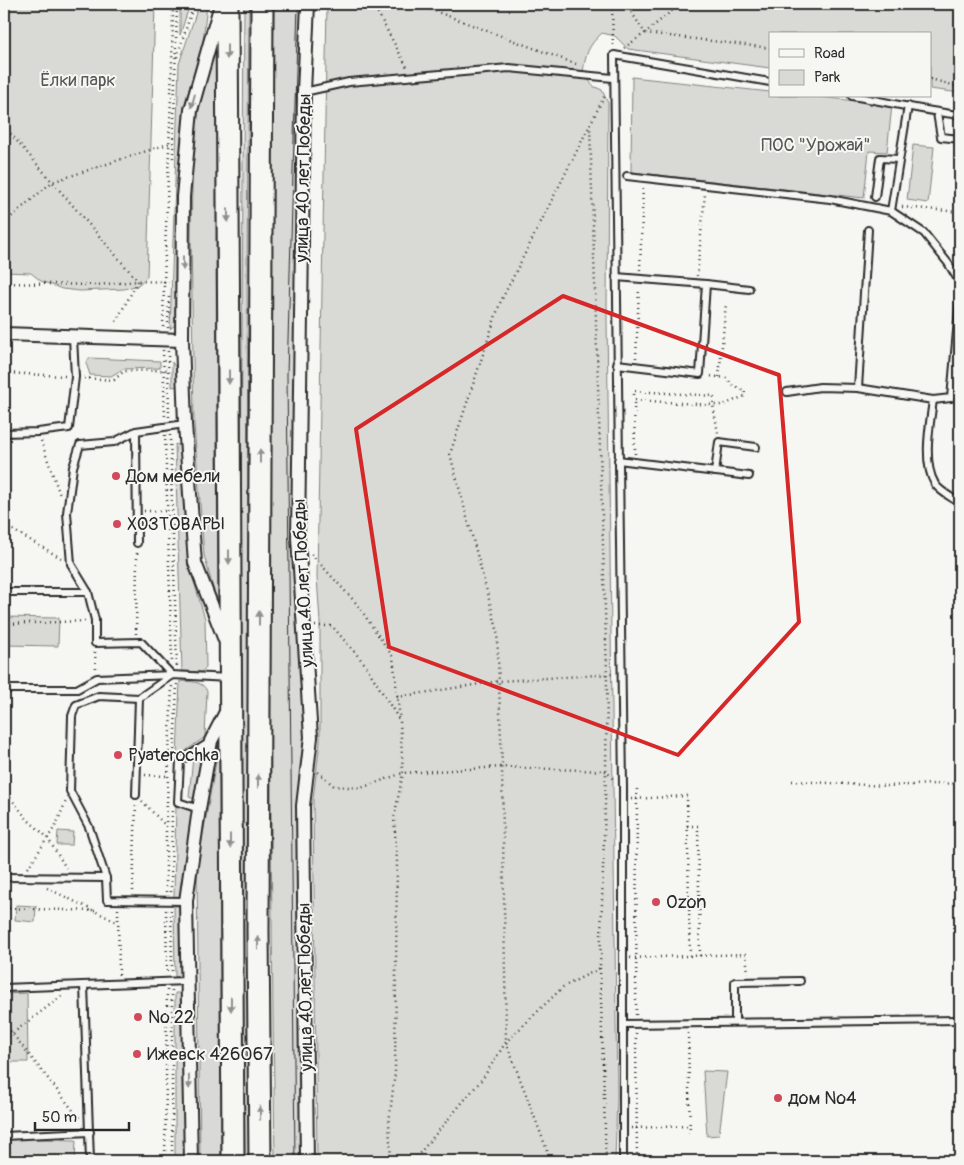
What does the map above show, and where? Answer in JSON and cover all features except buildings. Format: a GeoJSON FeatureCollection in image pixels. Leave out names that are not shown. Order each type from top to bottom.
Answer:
{"type":"FeatureCollection","features":[{"type":"Feature","properties":{"kind":"main road"},"geometry":{"type":"LineString","coordinates":[[227,4],[232,1161]]}},
{"type":"Feature","properties":{"kind":"main road"},"geometry":{"type":"LineString","coordinates":[[260,1161],[258,930],[262,4]]}},
{"type":"Feature","properties":{"kind":"street"},"geometry":{"type":"LineString","coordinates":[[221,4],[191,110],[183,198],[182,340],[185,424],[194,563],[230,651]]}},
{"type":"Feature","properties":{"kind":"street","name":"улица 40 лет Победы"},"geometry":{"type":"LineString","coordinates":[[308,4],[304,92],[298,538],[311,737],[303,806],[308,1161]]}},
{"type":"Feature","properties":{"kind":"street"},"geometry":{"type":"LineString","coordinates":[[4,334],[182,340]]}},
{"type":"Feature","properties":{"kind":"street"},"geometry":{"type":"LineString","coordinates":[[191,1161],[186,901],[211,741],[229,705]]}},
{"type":"Feature","properties":{"kind":"lane"},"geometry":{"type":"LineString","coordinates":[[623,1161],[623,788],[614,56],[769,82]]}},
{"type":"Feature","properties":{"kind":"lane"},"geometry":{"type":"LineString","coordinates":[[304,92],[349,82],[509,68],[613,78]]}},
{"type":"Feature","properties":{"kind":"lane"},"geometry":{"type":"LineString","coordinates":[[863,98],[937,113],[960,115]]}},
{"type":"Feature","properties":{"kind":"lane"},"geometry":{"type":"LineString","coordinates":[[891,209],[908,106]]}},
{"type":"Feature","properties":{"kind":"lane"},"geometry":{"type":"LineString","coordinates":[[937,113],[941,137],[960,139]]}},
{"type":"Feature","properties":{"kind":"lane"},"geometry":{"type":"LineString","coordinates":[[874,196],[880,158],[899,159]]}},
{"type":"Feature","properties":{"kind":"lane"},"geometry":{"type":"LineString","coordinates":[[626,176],[830,199],[891,209],[924,233],[948,263],[960,283]]}},
{"type":"Feature","properties":{"kind":"lane"},"geometry":{"type":"LineString","coordinates":[[858,388],[868,230]]}},
{"type":"Feature","properties":{"kind":"lane"},"geometry":{"type":"LineString","coordinates":[[616,277],[749,289]]}},
{"type":"Feature","properties":{"kind":"lane"},"geometry":{"type":"LineString","coordinates":[[617,364],[700,374],[706,284]]}},
{"type":"Feature","properties":{"kind":"lane"},"geometry":{"type":"LineString","coordinates":[[787,392],[820,387],[858,388],[933,400],[951,398],[960,297]]}},
{"type":"Feature","properties":{"kind":"lane"},"geometry":{"type":"LineString","coordinates":[[4,433],[38,432],[68,428],[75,377],[74,337]]}},
{"type":"Feature","properties":{"kind":"lane"},"geometry":{"type":"LineString","coordinates":[[933,400],[928,451],[930,472],[936,486],[960,503]]}},
{"type":"Feature","properties":{"kind":"lane"},"geometry":{"type":"LineString","coordinates":[[175,675],[141,642],[95,643],[95,620],[88,592],[71,564],[67,513],[73,467],[80,445],[114,442],[136,431],[185,424]]}},
{"type":"Feature","properties":{"kind":"lane"},"geometry":{"type":"LineString","coordinates":[[136,431],[137,547]]}},
{"type":"Feature","properties":{"kind":"lane"},"geometry":{"type":"LineString","coordinates":[[715,472],[719,442],[756,447]]}},
{"type":"Feature","properties":{"kind":"lane"},"geometry":{"type":"LineString","coordinates":[[618,460],[750,476]]}},
{"type":"Feature","properties":{"kind":"lane"},"geometry":{"type":"LineString","coordinates":[[4,592],[88,592]]}},
{"type":"Feature","properties":{"kind":"lane"},"geometry":{"type":"LineString","coordinates":[[175,675],[139,698],[99,696],[76,705],[72,716],[70,791],[89,828],[106,878],[107,900],[186,901]]}},
{"type":"Feature","properties":{"kind":"lane"},"geometry":{"type":"LineString","coordinates":[[4,689],[77,689],[97,678],[175,675],[230,678]]}},
{"type":"Feature","properties":{"kind":"lane"},"geometry":{"type":"LineString","coordinates":[[136,795],[139,698]]}},
{"type":"Feature","properties":{"kind":"lane"},"geometry":{"type":"LineString","coordinates":[[199,809],[178,802],[180,762],[211,741]]}},
{"type":"Feature","properties":{"kind":"lane"},"geometry":{"type":"LineString","coordinates":[[4,877],[106,878]]}},
{"type":"Feature","properties":{"kind":"lane"},"geometry":{"type":"LineString","coordinates":[[4,988],[187,981]]}},
{"type":"Feature","properties":{"kind":"lane"},"geometry":{"type":"LineString","coordinates":[[735,1022],[735,982],[800,981]]}},
{"type":"Feature","properties":{"kind":"lane"},"geometry":{"type":"LineString","coordinates":[[81,985],[90,1161]]}},
{"type":"Feature","properties":{"kind":"lane"},"geometry":{"type":"LineString","coordinates":[[624,1024],[960,1020]]}},
{"type":"Feature","properties":{"kind":"lane"},"geometry":{"type":"LineString","coordinates":[[4,1136],[90,1132]]}},
{"type":"Feature","properties":{"kind":"path"},"geometry":{"type":"LineString","coordinates":[[172,1161],[166,826],[175,675],[167,511],[168,370],[165,340],[164,282],[173,4]]}},
{"type":"Feature","properties":{"kind":"path"},"geometry":{"type":"LineString","coordinates":[[172,194],[177,4]]}},
{"type":"Feature","properties":{"kind":"path"},"geometry":{"type":"LineString","coordinates":[[172,73],[194,4]]}},
{"type":"Feature","properties":{"kind":"path"},"geometry":{"type":"LineString","coordinates":[[373,4],[412,76]]}},
{"type":"Feature","properties":{"kind":"path"},"geometry":{"type":"LineString","coordinates":[[416,4],[578,65]]}},
{"type":"Feature","properties":{"kind":"path"},"geometry":{"type":"LineString","coordinates":[[612,4],[614,56]]}},
{"type":"Feature","properties":{"kind":"path"},"geometry":{"type":"LineString","coordinates":[[626,4],[645,33],[769,48]]}},
{"type":"Feature","properties":{"kind":"path"},"geometry":{"type":"LineString","coordinates":[[614,56],[680,4]]}},
{"type":"Feature","properties":{"kind":"path"},"geometry":{"type":"LineString","coordinates":[[547,1161],[548,1150],[506,1042],[502,767],[497,629],[450,454],[500,303],[613,78]]}},
{"type":"Feature","properties":{"kind":"path"},"geometry":{"type":"LineString","coordinates":[[932,79],[960,86]]}},
{"type":"Feature","properties":{"kind":"path"},"geometry":{"type":"LineString","coordinates":[[590,124],[607,674],[600,968],[606,1161]]}},
{"type":"Feature","properties":{"kind":"path"},"geometry":{"type":"LineString","coordinates":[[4,126],[138,281]]}},
{"type":"Feature","properties":{"kind":"path"},"geometry":{"type":"LineString","coordinates":[[4,223],[52,182],[173,144]]}},
{"type":"Feature","properties":{"kind":"path"},"geometry":{"type":"LineString","coordinates":[[891,209],[960,212]]}},
{"type":"Feature","properties":{"kind":"path"},"geometry":{"type":"LineString","coordinates":[[4,283],[96,285],[138,281],[169,282],[169,273]]}},
{"type":"Feature","properties":{"kind":"path"},"geometry":{"type":"LineString","coordinates":[[106,338],[138,281]]}},
{"type":"Feature","properties":{"kind":"path"},"geometry":{"type":"LineString","coordinates":[[169,292],[164,370],[175,675],[174,763]]}},
{"type":"Feature","properties":{"kind":"path"},"geometry":{"type":"LineString","coordinates":[[719,377],[726,303]]}},
{"type":"Feature","properties":{"kind":"path"},"geometry":{"type":"LineString","coordinates":[[634,400],[723,405],[745,396],[746,391],[732,385],[727,378],[700,374]]}},
{"type":"Feature","properties":{"kind":"path"},"geometry":{"type":"LineString","coordinates":[[635,458],[634,391],[714,396],[713,404],[719,442]]}},
{"type":"Feature","properties":{"kind":"path"},"geometry":{"type":"LineString","coordinates":[[38,432],[67,513]]}},
{"type":"Feature","properties":{"kind":"path"},"geometry":{"type":"LineString","coordinates":[[138,511],[167,511]]}},
{"type":"Feature","properties":{"kind":"path"},"geometry":{"type":"LineString","coordinates":[[4,525],[71,564]]}},
{"type":"Feature","properties":{"kind":"path"},"geometry":{"type":"LineString","coordinates":[[298,538],[357,604],[393,657],[403,773],[394,818],[397,890],[394,1072],[389,1123],[391,1161]]}},
{"type":"Feature","properties":{"kind":"path"},"geometry":{"type":"LineString","coordinates":[[136,642],[137,547]]}},
{"type":"Feature","properties":{"kind":"path"},"geometry":{"type":"LineString","coordinates":[[4,624],[95,620]]}},
{"type":"Feature","properties":{"kind":"path"},"geometry":{"type":"LineString","coordinates":[[304,625],[332,626],[364,663],[400,721]]}},
{"type":"Feature","properties":{"kind":"path"},"geometry":{"type":"LineString","coordinates":[[95,643],[97,678]]}},
{"type":"Feature","properties":{"kind":"path"},"geometry":{"type":"LineString","coordinates":[[397,697],[499,681],[621,674]]}},
{"type":"Feature","properties":{"kind":"path"},"geometry":{"type":"LineString","coordinates":[[308,762],[334,786],[361,788],[403,773],[502,767],[606,771],[623,788]]}},
{"type":"Feature","properties":{"kind":"path"},"geometry":{"type":"LineString","coordinates":[[136,775],[168,776]]}},
{"type":"Feature","properties":{"kind":"path"},"geometry":{"type":"LineString","coordinates":[[792,781],[886,786],[960,783]]}},
{"type":"Feature","properties":{"kind":"path"},"geometry":{"type":"LineString","coordinates":[[637,788],[637,1161]]}},
{"type":"Feature","properties":{"kind":"path"},"geometry":{"type":"LineString","coordinates":[[4,791],[28,820],[47,837],[72,878]]}},
{"type":"Feature","properties":{"kind":"path"},"geometry":{"type":"LineString","coordinates":[[70,791],[56,825],[23,876],[119,923]]}},
{"type":"Feature","properties":{"kind":"path"},"geometry":{"type":"LineString","coordinates":[[136,795],[166,826]]}},
{"type":"Feature","properties":{"kind":"path"},"geometry":{"type":"LineString","coordinates":[[623,799],[687,796],[690,956]]}},
{"type":"Feature","properties":{"kind":"path"},"geometry":{"type":"LineString","coordinates":[[168,901],[172,802]]}},
{"type":"Feature","properties":{"kind":"path"},"geometry":{"type":"LineString","coordinates":[[133,900],[136,804]]}},
{"type":"Feature","properties":{"kind":"path"},"geometry":{"type":"LineString","coordinates":[[687,826],[698,826],[700,956]]}},
{"type":"Feature","properties":{"kind":"path"},"geometry":{"type":"LineString","coordinates":[[4,908],[96,912]]}},
{"type":"Feature","properties":{"kind":"path"},"geometry":{"type":"LineString","coordinates":[[118,912],[120,984]]}},
{"type":"Feature","properties":{"kind":"path"},"geometry":{"type":"LineString","coordinates":[[623,958],[746,954],[749,982]]}},
{"type":"Feature","properties":{"kind":"path"},"geometry":{"type":"LineString","coordinates":[[413,1161],[483,1078],[506,1042],[563,987],[600,968]]}},
{"type":"Feature","properties":{"kind":"path"},"geometry":{"type":"LineString","coordinates":[[165,1161],[170,981]]}},
{"type":"Feature","properties":{"kind":"path"},"geometry":{"type":"LineString","coordinates":[[4,1038],[81,985]]}},
{"type":"Feature","properties":{"kind":"path"},"geometry":{"type":"LineString","coordinates":[[4,1023],[90,1132]]}},
{"type":"Feature","properties":{"kind":"path"},"geometry":{"type":"LineString","coordinates":[[688,1033],[690,1138]]}},
{"type":"Feature","properties":{"kind":"path"},"geometry":{"type":"LineString","coordinates":[[623,1128],[690,1126]]}},
{"type":"Feature","properties":{"kind":"highlighted area"},"geometry":{"type":"Polygon","coordinates":[[[563,296],[779,375],[799,622],[678,755],[389,647],[356,429],[563,296]]]}},
{"type":"Feature","properties":{"kind":"green space","name":"Ёлки парк"},"geometry":{"type":"Polygon","coordinates":[[[4,4],[155,4],[147,277],[138,285],[124,289],[80,291],[62,289],[41,281],[31,273],[4,272],[4,4]]]}},
{"type":"Feature","properties":{"kind":"green space"},"geometry":{"type":"Polygon","coordinates":[[[180,4],[190,4],[180,35],[180,4]]]}},
{"type":"Feature","properties":{"kind":"green space"},"geometry":{"type":"Polygon","coordinates":[[[199,4],[207,4],[203,42],[184,106],[178,323],[170,329],[179,64],[199,4]]]}},
{"type":"Feature","properties":{"kind":"green space"},"geometry":{"type":"Polygon","coordinates":[[[244,4],[249,4],[247,277],[251,1161],[245,1161],[240,675],[244,4]]]}},
{"type":"Feature","properties":{"kind":"green space"},"geometry":{"type":"Polygon","coordinates":[[[274,4],[302,4],[299,75],[297,406],[307,623],[302,1161],[275,1161],[271,872],[270,582],[274,4]]]}},
{"type":"Feature","properties":{"kind":"green space"},"geometry":{"type":"Polygon","coordinates":[[[327,4],[960,4],[960,93],[932,89],[932,32],[769,32],[769,68],[628,49],[615,36],[602,33],[591,46],[587,55],[583,72],[593,86],[602,90],[608,103],[607,319],[617,1096],[615,1161],[317,1161],[313,799],[320,742],[320,622],[317,577],[327,4]]]}},
{"type":"Feature","properties":{"kind":"green space"},"geometry":{"type":"Polygon","coordinates":[[[217,44],[218,606],[204,555],[194,424],[191,236],[193,140],[203,89],[217,44]]]}},
{"type":"Feature","properties":{"kind":"green space","name":"ПОС \"Урожай\""},"geometry":{"type":"Polygon","coordinates":[[[632,77],[769,92],[769,98],[829,98],[892,105],[887,152],[869,151],[864,198],[631,172],[632,77]]]}},
{"type":"Feature","properties":{"kind":"green space"},"geometry":{"type":"Polygon","coordinates":[[[913,145],[934,147],[928,203],[907,200],[913,145]]]}},
{"type":"Feature","properties":{"kind":"green space"},"geometry":{"type":"Polygon","coordinates":[[[89,358],[160,361],[160,368],[123,369],[111,376],[90,375],[86,363],[89,358]]]}},
{"type":"Feature","properties":{"kind":"green space"},"geometry":{"type":"Polygon","coordinates":[[[172,362],[177,370],[179,386],[172,387],[172,362]]]}},
{"type":"Feature","properties":{"kind":"green space"},"geometry":{"type":"Polygon","coordinates":[[[175,444],[181,446],[188,561],[205,619],[206,667],[202,672],[182,671],[175,444]]]}},
{"type":"Feature","properties":{"kind":"green space"},"geometry":{"type":"Polygon","coordinates":[[[4,617],[59,618],[58,646],[4,645],[4,617]]]}},
{"type":"Feature","properties":{"kind":"green space"},"geometry":{"type":"Polygon","coordinates":[[[180,681],[199,683],[207,691],[205,737],[177,757],[180,681]]]}},
{"type":"Feature","properties":{"kind":"green space"},"geometry":{"type":"Polygon","coordinates":[[[219,745],[221,1161],[200,1161],[197,867],[219,745]]]}},
{"type":"Feature","properties":{"kind":"green space"},"geometry":{"type":"Polygon","coordinates":[[[204,751],[197,800],[189,797],[193,757],[204,751]]]}},
{"type":"Feature","properties":{"kind":"green space"},"geometry":{"type":"Polygon","coordinates":[[[176,805],[191,810],[194,813],[183,898],[174,897],[176,805]]]}},
{"type":"Feature","properties":{"kind":"green space"},"geometry":{"type":"Polygon","coordinates":[[[58,831],[73,832],[72,845],[57,845],[58,831]]]}},
{"type":"Feature","properties":{"kind":"green space"},"geometry":{"type":"Polygon","coordinates":[[[16,905],[36,906],[35,922],[15,920],[16,905]]]}},
{"type":"Feature","properties":{"kind":"green space"},"geometry":{"type":"Polygon","coordinates":[[[174,906],[183,906],[183,976],[175,977],[174,906]]]}},
{"type":"Feature","properties":{"kind":"green space"},"geometry":{"type":"Polygon","coordinates":[[[27,993],[28,1062],[4,1062],[4,994],[27,993]]]}},
{"type":"Feature","properties":{"kind":"green space"},"geometry":{"type":"Polygon","coordinates":[[[175,993],[184,993],[186,1161],[175,1161],[175,993]]]}},
{"type":"Feature","properties":{"kind":"green space"},"geometry":{"type":"Polygon","coordinates":[[[703,1071],[727,1072],[719,1135],[707,1136],[703,1071]]]}},
{"type":"Feature","properties":{"kind":"green space"},"geometry":{"type":"Polygon","coordinates":[[[4,1138],[76,1140],[75,1161],[4,1161],[4,1138]]]}},
{"type":"Feature","properties":{"kind":"tram line"},"geometry":{"type":"LineString","coordinates":[[295,1161],[287,374],[298,4]]}},
{"type":"Feature","properties":{"kind":"place","name":"Дом мебели"},"geometry":{"type":"Point","coordinates":[116,476]}},
{"type":"Feature","properties":{"kind":"place","name":"ХОЗТОВАРЫ"},"geometry":{"type":"Point","coordinates":[117,524]}},
{"type":"Feature","properties":{"kind":"place","name":"Pyaterochka"},"geometry":{"type":"Point","coordinates":[118,755]}},
{"type":"Feature","properties":{"kind":"place","name":"Ozon"},"geometry":{"type":"Point","coordinates":[656,902]}},
{"type":"Feature","properties":{"kind":"place","name":"№ 22"},"geometry":{"type":"Point","coordinates":[138,1017]}},
{"type":"Feature","properties":{"kind":"place","name":"Ижевск 426067"},"geometry":{"type":"Point","coordinates":[137,1054]}},
{"type":"Feature","properties":{"kind":"place","name":"дом №4"},"geometry":{"type":"Point","coordinates":[778,1098]}}]}
